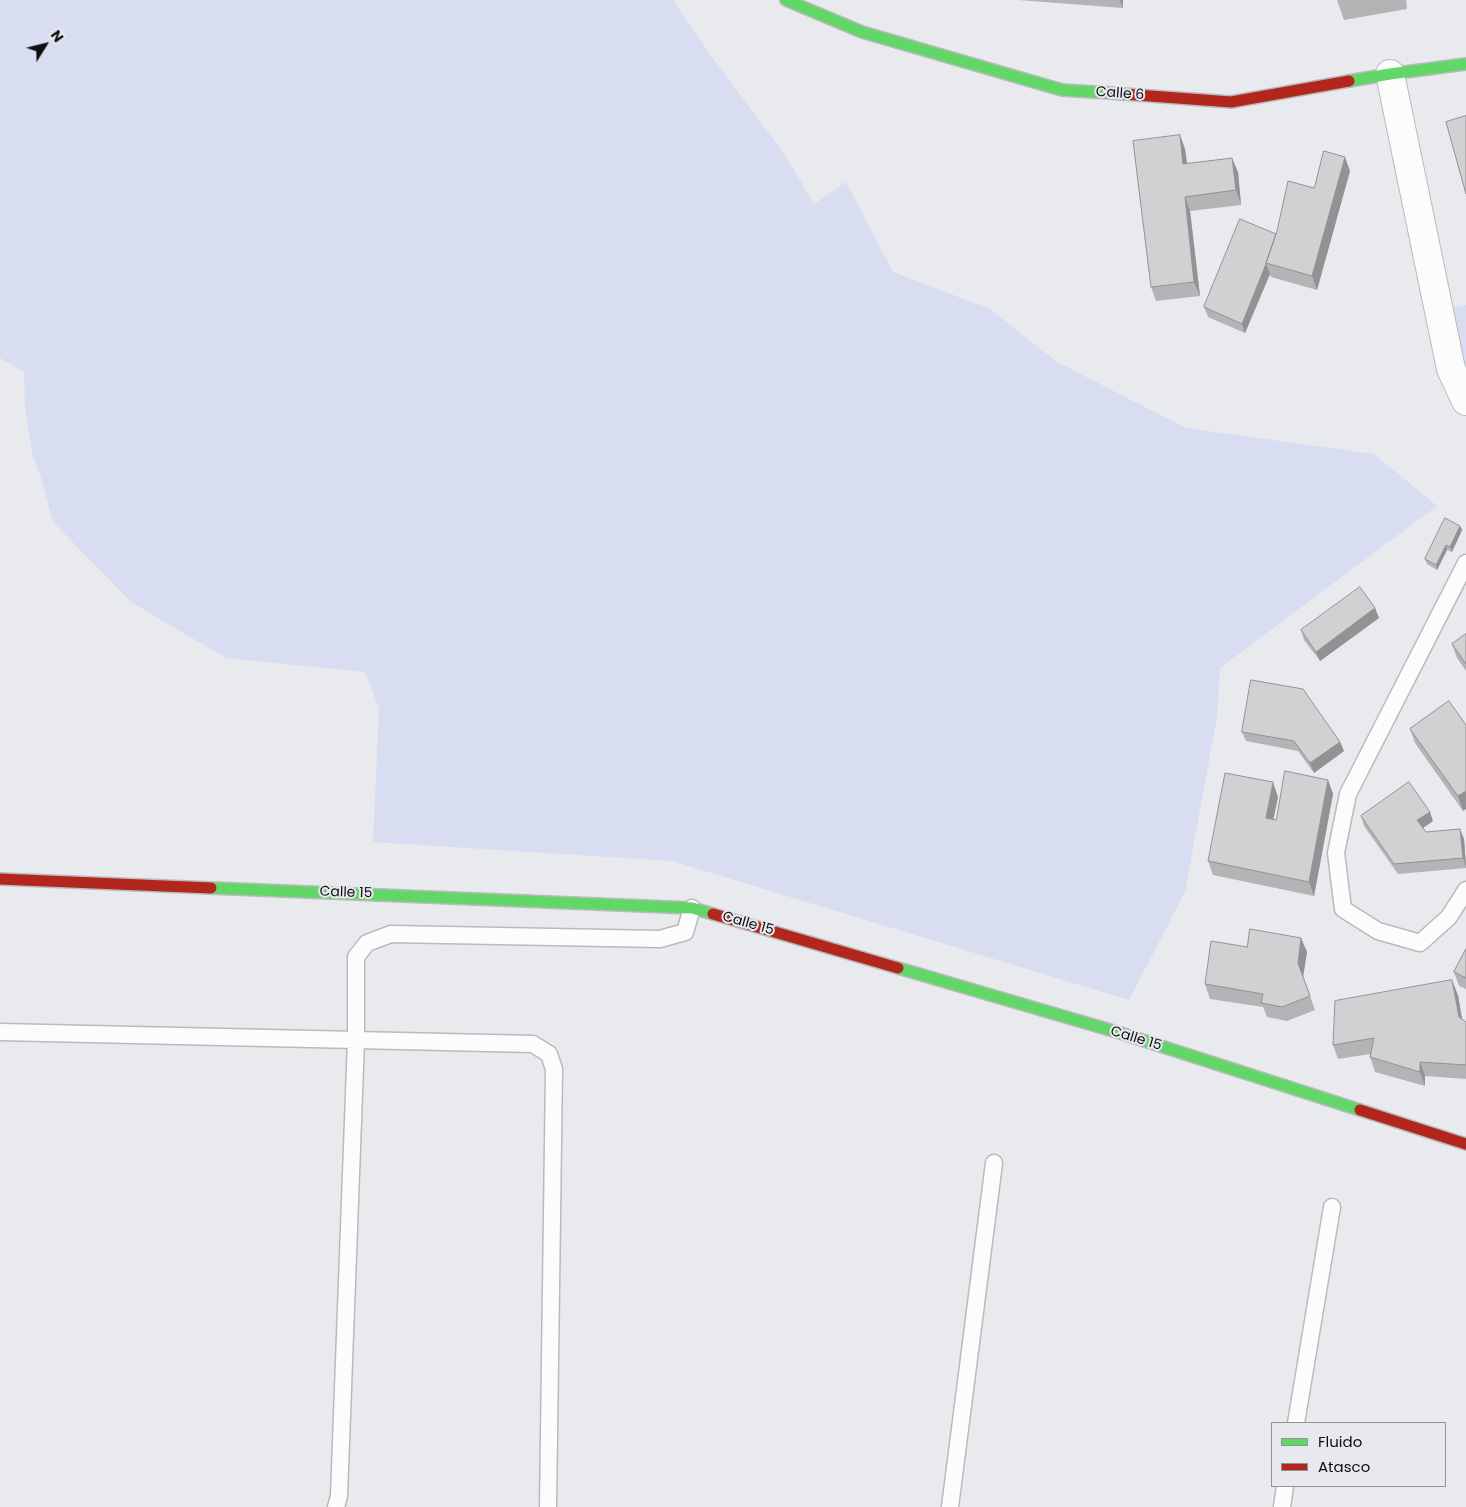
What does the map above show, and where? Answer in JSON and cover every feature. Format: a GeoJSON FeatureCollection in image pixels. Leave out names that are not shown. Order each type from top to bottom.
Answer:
{"type":"FeatureCollection","features":[{"type":"Feature","properties":{"kind":"street","name":"Calle 6"},"geometry":{"type":"LineString","coordinates":[[786,0],[862,32],[1062,90],[1231,102],[1390,74],[1466,64]]}},
{"type":"Feature","properties":{"kind":"street"},"geometry":{"type":"LineString","coordinates":[[1390,74],[1450,368],[1466,401]]}},
{"type":"Feature","properties":{"kind":"street","name":"Calle 15"},"geometry":{"type":"LineString","coordinates":[[0,879],[692,908],[1117,1032],[1466,1144]]}},
{"type":"Feature","properties":{"kind":"lane"},"geometry":{"type":"LineString","coordinates":[[1466,563],[1348,794],[1336,853],[1343,909],[1378,931],[1420,943],[1449,917],[1466,890]]}},
{"type":"Feature","properties":{"kind":"lane"},"geometry":{"type":"LineString","coordinates":[[336,1507],[339,1486],[356,1040],[356,957],[367,943],[391,934],[660,940],[685,932],[692,908]]}},
{"type":"Feature","properties":{"kind":"lane"},"geometry":{"type":"LineString","coordinates":[[0,1032],[533,1044],[549,1054],[554,1069],[548,1507]]}},
{"type":"Feature","properties":{"kind":"lane"},"geometry":{"type":"LineString","coordinates":[[950,1507],[994,1163]]}},
{"type":"Feature","properties":{"kind":"lane"},"geometry":{"type":"LineString","coordinates":[[1296,1422],[1332,1207]]}},
{"type":"Feature","properties":{"kind":"lane"},"geometry":{"type":"LineString","coordinates":[[1282,1507],[1285,1487]]}},
{"type":"Feature","properties":{"kind":"shaded area"},"geometry":{"type":"Polygon","coordinates":[[[0,0],[673,0],[707,50],[787,158],[814,204],[846,182],[893,272],[990,309],[1057,362],[1186,428],[1374,454],[1437,506],[1220,668],[1217,717],[1185,892],[1129,1000],[672,861],[373,842],[379,708],[365,672],[226,658],[131,602],[53,522],[33,456],[25,408],[24,372],[0,358],[0,0]]]}},
{"type":"Feature","properties":{"kind":"shaded area"},"geometry":{"type":"Polygon","coordinates":[[[1466,305],[1466,401],[1438,310],[1466,305]]]}},
{"type":"Feature","properties":{"kind":"building"},"geometry":{"type":"Polygon","coordinates":[[[1466,116],[1466,194],[1446,122],[1466,116]]]}},
{"type":"Feature","properties":{"kind":"building"},"geometry":{"type":"Polygon","coordinates":[[[1180,135],[1183,164],[1232,158],[1236,190],[1185,197],[1194,282],[1151,287],[1133,141],[1180,135]]]}},
{"type":"Feature","properties":{"kind":"building"},"geometry":{"type":"Polygon","coordinates":[[[1324,151],[1345,157],[1312,276],[1266,263],[1277,231],[1288,181],[1314,188],[1324,151]]]}},
{"type":"Feature","properties":{"kind":"building"},"geometry":{"type":"Polygon","coordinates":[[[1240,219],[1276,234],[1242,324],[1204,307],[1240,219]]]}},
{"type":"Feature","properties":{"kind":"building"},"geometry":{"type":"Polygon","coordinates":[[[1445,518],[1460,526],[1450,547],[1446,545],[1436,565],[1425,559],[1445,518]]]}},
{"type":"Feature","properties":{"kind":"building"},"geometry":{"type":"Polygon","coordinates":[[[1360,587],[1375,608],[1316,652],[1301,630],[1360,587]]]}},
{"type":"Feature","properties":{"kind":"building"},"geometry":{"type":"Polygon","coordinates":[[[1466,634],[1466,664],[1452,644],[1466,634]]]}},
{"type":"Feature","properties":{"kind":"building"},"geometry":{"type":"Polygon","coordinates":[[[1251,680],[1303,689],[1340,742],[1310,763],[1294,741],[1242,732],[1251,680]]]}},
{"type":"Feature","properties":{"kind":"building"},"geometry":{"type":"Polygon","coordinates":[[[1449,701],[1466,725],[1466,791],[1458,796],[1410,729],[1449,701]]]}},
{"type":"Feature","properties":{"kind":"building"},"geometry":{"type":"Polygon","coordinates":[[[1285,771],[1328,780],[1309,882],[1208,861],[1225,773],[1273,782],[1266,818],[1276,820],[1285,771]]]}},
{"type":"Feature","properties":{"kind":"building"},"geometry":{"type":"Polygon","coordinates":[[[1409,782],[1430,812],[1417,820],[1426,832],[1460,829],[1463,858],[1394,864],[1361,816],[1409,782]]]}},
{"type":"Feature","properties":{"kind":"building"},"geometry":{"type":"Polygon","coordinates":[[[1250,929],[1301,938],[1298,963],[1310,996],[1282,1007],[1261,1003],[1263,994],[1205,984],[1211,941],[1247,947],[1250,929]]]}},
{"type":"Feature","properties":{"kind":"building"},"geometry":{"type":"Polygon","coordinates":[[[1466,949],[1466,978],[1454,972],[1466,949]]]}},
{"type":"Feature","properties":{"kind":"building"},"geometry":{"type":"Polygon","coordinates":[[[1452,980],[1459,1017],[1466,1022],[1466,1065],[1420,1062],[1420,1072],[1370,1057],[1374,1038],[1333,1045],[1335,1001],[1452,980]]]}},
{"type":"Feature","properties":{"kind":"traffic: fast"},"geometry":{"type":"LineString","coordinates":[[786,0],[862,32],[1062,90],[1110,93]]}},
{"type":"Feature","properties":{"kind":"traffic: fast"},"geometry":{"type":"LineString","coordinates":[[1349,81],[1466,64]]}},
{"type":"Feature","properties":{"kind":"traffic: fast"},"geometry":{"type":"LineString","coordinates":[[211,888],[692,908],[713,914]]}},
{"type":"Feature","properties":{"kind":"traffic: fast"},"geometry":{"type":"LineString","coordinates":[[898,968],[1117,1032],[1360,1110]]}},
{"type":"Feature","properties":{"kind":"traffic: jam"},"geometry":{"type":"LineString","coordinates":[[1110,93],[1231,102],[1349,81]]}},
{"type":"Feature","properties":{"kind":"traffic: jam"},"geometry":{"type":"LineString","coordinates":[[0,879],[211,888]]}},
{"type":"Feature","properties":{"kind":"traffic: jam"},"geometry":{"type":"LineString","coordinates":[[713,914],[898,968]]}},
{"type":"Feature","properties":{"kind":"traffic: jam"},"geometry":{"type":"LineString","coordinates":[[1360,1110],[1466,1144]]}}]}
